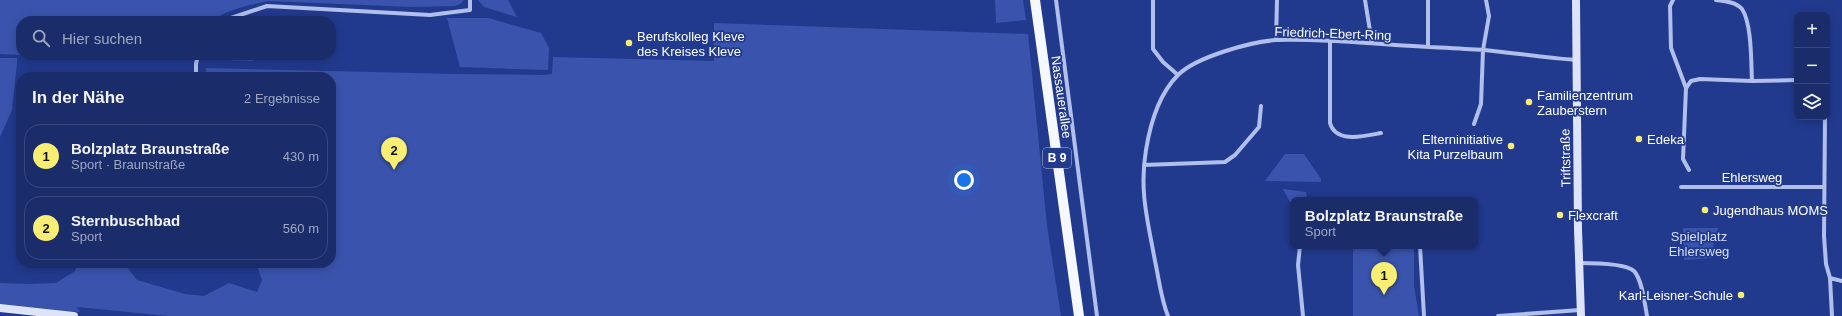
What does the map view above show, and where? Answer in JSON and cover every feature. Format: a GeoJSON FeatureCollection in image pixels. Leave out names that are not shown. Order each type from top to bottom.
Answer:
{"type":"FeatureCollection","features":[{"type":"Feature","properties":{"kind":"main road","name":"Nassauerallee"},"geometry":{"type":"LineString","coordinates":[[1035,0],[1079,316]]}},
{"type":"Feature","properties":{"kind":"street"},"geometry":{"type":"LineString","coordinates":[[237,16],[267,6],[430,15],[470,10],[470,0]]}},
{"type":"Feature","properties":{"kind":"street","name":"Nassauerallee"},"geometry":{"type":"LineString","coordinates":[[1056,0],[1097,316]]}},
{"type":"Feature","properties":{"kind":"street"},"geometry":{"type":"LineString","coordinates":[[1154,0],[1153,49],[1163,62],[1178,75]]}},
{"type":"Feature","properties":{"kind":"street"},"geometry":{"type":"LineString","coordinates":[[1276,40],[1277,0]]}},
{"type":"Feature","properties":{"kind":"street"},"geometry":{"type":"LineString","coordinates":[[1365,0],[1372,43]]}},
{"type":"Feature","properties":{"kind":"street"},"geometry":{"type":"LineString","coordinates":[[1428,0],[1428,47]]}},
{"type":"Feature","properties":{"kind":"street"},"geometry":{"type":"LineString","coordinates":[[1474,124],[1481,104],[1483,50],[1489,16],[1486,0]]}},
{"type":"Feature","properties":{"kind":"street","name":"Triftstraße"},"geometry":{"type":"LineString","coordinates":[[1576,0],[1580,313]]}},
{"type":"Feature","properties":{"kind":"street"},"geometry":{"type":"LineString","coordinates":[[1673,0],[1670,6],[1671,48],[1686,88],[1683,159],[1689,170]]}},
{"type":"Feature","properties":{"kind":"street"},"geometry":{"type":"LineString","coordinates":[[1716,0],[1732,3],[1741,8],[1745,17],[1748,31],[1752,81]]}},
{"type":"Feature","properties":{"kind":"street","name":"Friedrich-Ebert-Ring"},"geometry":{"type":"LineString","coordinates":[[1168,316],[1150,241],[1144,197],[1144,165],[1150,130],[1157,110],[1178,75],[1217,54],[1242,46],[1276,40],[1372,43],[1483,50],[1577,60]]}},
{"type":"Feature","properties":{"kind":"street"},"geometry":{"type":"LineString","coordinates":[[1330,42],[1330,123],[1332,130],[1339,135],[1352,137],[1381,133]]}},
{"type":"Feature","properties":{"kind":"street"},"geometry":{"type":"LineString","coordinates":[[196,72],[197,60]]}},
{"type":"Feature","properties":{"kind":"street"},"geometry":{"type":"LineString","coordinates":[[1686,88],[1691,81],[1700,79],[1752,81],[1794,80]]}},
{"type":"Feature","properties":{"kind":"street"},"geometry":{"type":"LineString","coordinates":[[1144,165],[1224,162],[1235,155],[1259,127],[1261,106]]}},
{"type":"Feature","properties":{"kind":"street"},"geometry":{"type":"LineString","coordinates":[[1825,120],[1824,187],[1826,257],[1830,278],[1832,316]]}},
{"type":"Feature","properties":{"kind":"street","name":"Ehlersweg"},"geometry":{"type":"LineString","coordinates":[[1681,187],[1824,187]]}},
{"type":"Feature","properties":{"kind":"street"},"geometry":{"type":"LineString","coordinates":[[1300,249],[1298,265],[1303,316]]}},
{"type":"Feature","properties":{"kind":"street"},"geometry":{"type":"LineString","coordinates":[[1420,249],[1424,316]]}},
{"type":"Feature","properties":{"kind":"street"},"geometry":{"type":"LineString","coordinates":[[1579,263],[1626,267],[1635,272],[1640,284],[1648,316]]}},
{"type":"Feature","properties":{"kind":"street"},"geometry":{"type":"LineString","coordinates":[[1830,278],[1842,281]]}},
{"type":"Feature","properties":{"kind":"street"},"geometry":{"type":"LineString","coordinates":[[0,308],[74,316]]}},
{"type":"Feature","properties":{"kind":"street"},"geometry":{"type":"LineString","coordinates":[[1498,316],[1580,313]]}},
{"type":"Feature","properties":{"kind":"green space"},"geometry":{"type":"Polygon","coordinates":[[[0,0],[464,0],[455,6],[412,7],[269,1],[232,10],[220,16],[16,16],[16,55],[0,54],[0,0]]]}},
{"type":"Feature","properties":{"kind":"green space"},"geometry":{"type":"Polygon","coordinates":[[[478,0],[508,0],[517,17],[484,7],[478,0]]]}},
{"type":"Feature","properties":{"kind":"green space"},"geometry":{"type":"Polygon","coordinates":[[[995,0],[1023,0],[1026,20],[996,23],[995,0]]]}},
{"type":"Feature","properties":{"kind":"green space"},"geometry":{"type":"Polygon","coordinates":[[[447,18],[488,18],[541,33],[549,48],[548,70],[460,67],[447,18]]]}},
{"type":"Feature","properties":{"kind":"green space"},"geometry":{"type":"Polygon","coordinates":[[[714,23],[1028,34],[1047,226],[1061,316],[169,316],[77,307],[80,312],[0,304],[0,283],[56,283],[75,271],[76,268],[128,268],[137,280],[185,294],[204,296],[229,283],[257,292],[262,280],[258,268],[336,268],[336,72],[206,72],[206,68],[545,75],[552,74],[553,57],[714,61],[714,23]]]}},
{"type":"Feature","properties":{"kind":"green space"},"geometry":{"type":"Polygon","coordinates":[[[0,58],[16,58],[17,63],[12,110],[0,137],[0,58]]]}},
{"type":"Feature","properties":{"kind":"green space"},"geometry":{"type":"Polygon","coordinates":[[[228,60],[253,60],[253,61],[228,60]]]}},
{"type":"Feature","properties":{"kind":"green space"},"geometry":{"type":"Polygon","coordinates":[[[1285,154],[1304,154],[1321,179],[1321,182],[1265,181],[1285,154]]]}},
{"type":"Feature","properties":{"kind":"green space"},"geometry":{"type":"Polygon","coordinates":[[[1283,189],[1306,192],[1307,197],[1290,197],[1290,202],[1283,189]]]}},
{"type":"Feature","properties":{"kind":"green space","name":"Spielplatz Ehlersweg"},"geometry":{"type":"Polygon","coordinates":[[[1683,228],[1718,228],[1711,253],[1712,258],[1684,260],[1683,228]]]}},
{"type":"Feature","properties":{"kind":"green space"},"geometry":{"type":"Polygon","coordinates":[[[1353,249],[1414,249],[1414,286],[1419,316],[1353,316],[1353,249]]]}},
{"type":"Feature","properties":{"kind":"place","name":"Berufskolleg Kleve des Kreises Kleve"},"geometry":{"type":"Point","coordinates":[629,43]}},
{"type":"Feature","properties":{"kind":"place","name":"Familienzentrum Zauberstern"},"geometry":{"type":"Point","coordinates":[1529,102]}},
{"type":"Feature","properties":{"kind":"place","name":"Edeka"},"geometry":{"type":"Point","coordinates":[1639,139]}},
{"type":"Feature","properties":{"kind":"place","name":"Elterninitiative Kita Purzelbaum"},"geometry":{"type":"Point","coordinates":[1511,146]}},
{"type":"Feature","properties":{"kind":"place","name":"Sternbuschbad"},"geometry":{"type":"Point","coordinates":[394,170]}},
{"type":"Feature","properties":{"kind":"place","name":"Jugendhaus MOMS"},"geometry":{"type":"Point","coordinates":[1705,210]}},
{"type":"Feature","properties":{"kind":"place","name":"Flexcraft"},"geometry":{"type":"Point","coordinates":[1560,215]}},
{"type":"Feature","properties":{"kind":"place","name":"Bolzplatz Braunstraße"},"geometry":{"type":"Point","coordinates":[1384,295]}},
{"type":"Feature","properties":{"kind":"place","name":"Karl-Leisner-Schule"},"geometry":{"type":"Point","coordinates":[1741,295]}}]}
